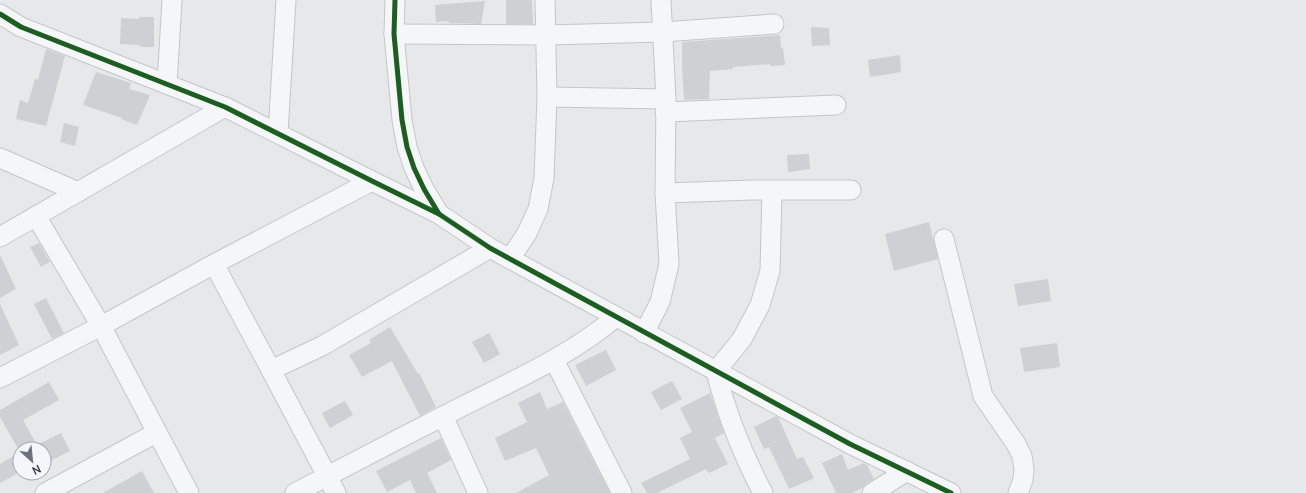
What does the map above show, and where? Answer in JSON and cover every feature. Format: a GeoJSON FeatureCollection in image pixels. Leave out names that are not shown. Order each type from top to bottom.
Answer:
{"type":"FeatureCollection","features":[{"type":"Feature","properties":{"kind":"street"},"geometry":{"type":"LineString","coordinates":[[167,84],[172,0]]}},
{"type":"Feature","properties":{"kind":"street"},"geometry":{"type":"LineString","coordinates":[[278,133],[286,0]]}},
{"type":"Feature","properties":{"kind":"street"},"geometry":{"type":"LineString","coordinates":[[395,0],[394,34],[402,120],[407,147],[414,168],[424,189],[439,214]]}},
{"type":"Feature","properties":{"kind":"street"},"geometry":{"type":"LineString","coordinates":[[510,259],[527,233],[538,209],[544,178],[547,97],[545,0]]}},
{"type":"Feature","properties":{"kind":"street"},"geometry":{"type":"LineString","coordinates":[[644,333],[660,302],[669,264],[665,193],[665,106],[661,0]]}},
{"type":"Feature","properties":{"kind":"street"},"geometry":{"type":"LineString","coordinates":[[0,14],[21,26],[225,107],[439,214],[490,248],[644,333],[850,444],[951,493]]}},
{"type":"Feature","properties":{"kind":"street"},"geometry":{"type":"LineString","coordinates":[[394,34],[663,32],[774,24]]}},
{"type":"Feature","properties":{"kind":"street"},"geometry":{"type":"LineString","coordinates":[[547,97],[665,106],[836,105]]}},
{"type":"Feature","properties":{"kind":"street"},"geometry":{"type":"LineString","coordinates":[[0,237],[225,107]]}},
{"type":"Feature","properties":{"kind":"street"},"geometry":{"type":"LineString","coordinates":[[0,158],[78,192]]}},
{"type":"Feature","properties":{"kind":"street"},"geometry":{"type":"LineString","coordinates":[[0,378],[101,326],[214,264],[372,181]]}},
{"type":"Feature","properties":{"kind":"street"},"geometry":{"type":"LineString","coordinates":[[665,193],[851,190]]}},
{"type":"Feature","properties":{"kind":"street"},"geometry":{"type":"LineString","coordinates":[[716,371],[742,339],[760,305],[770,271],[772,191]]}},
{"type":"Feature","properties":{"kind":"street"},"geometry":{"type":"LineString","coordinates":[[36,216],[101,326],[156,433],[189,493]]}},
{"type":"Feature","properties":{"kind":"street"},"geometry":{"type":"LineString","coordinates":[[944,239],[983,396],[1016,444],[1022,456],[1024,469],[1023,480],[1018,493]]}},
{"type":"Feature","properties":{"kind":"street"},"geometry":{"type":"LineString","coordinates":[[271,370],[322,346],[490,248]]}},
{"type":"Feature","properties":{"kind":"street"},"geometry":{"type":"LineString","coordinates":[[214,264],[336,493]]}},
{"type":"Feature","properties":{"kind":"street"},"geometry":{"type":"LineString","coordinates":[[295,493],[554,360],[602,330],[616,317]]}},
{"type":"Feature","properties":{"kind":"street"},"geometry":{"type":"LineString","coordinates":[[554,360],[622,493]]}},
{"type":"Feature","properties":{"kind":"street"},"geometry":{"type":"LineString","coordinates":[[716,371],[729,416],[763,493]]}},
{"type":"Feature","properties":{"kind":"street"},"geometry":{"type":"LineString","coordinates":[[443,416],[478,493]]}},
{"type":"Feature","properties":{"kind":"street"},"geometry":{"type":"LineString","coordinates":[[45,493],[156,433]]}},
{"type":"Feature","properties":{"kind":"street"},"geometry":{"type":"LineString","coordinates":[[872,493],[907,471]]}},
{"type":"Feature","properties":{"kind":"building"},"geometry":{"type":"Polygon","coordinates":[[[506,0],[532,0],[533,24],[506,24],[506,0]]]}},
{"type":"Feature","properties":{"kind":"building"},"geometry":{"type":"Polygon","coordinates":[[[485,1],[481,24],[449,23],[449,21],[436,22],[435,5],[485,1]]]}},
{"type":"Feature","properties":{"kind":"building"},"geometry":{"type":"Polygon","coordinates":[[[139,17],[154,17],[154,47],[140,47],[140,45],[120,44],[121,18],[139,19],[139,17]]]}},
{"type":"Feature","properties":{"kind":"building"},"geometry":{"type":"Polygon","coordinates":[[[811,27],[829,28],[830,45],[812,46],[811,27]]]}},
{"type":"Feature","properties":{"kind":"building"},"geometry":{"type":"Polygon","coordinates":[[[780,35],[785,65],[770,66],[770,64],[733,67],[733,69],[710,71],[709,99],[684,100],[682,42],[780,35]]]}},
{"type":"Feature","properties":{"kind":"building"},"geometry":{"type":"Polygon","coordinates":[[[46,49],[65,56],[46,126],[16,119],[20,100],[28,103],[35,79],[38,80],[46,49]]]}},
{"type":"Feature","properties":{"kind":"building"},"geometry":{"type":"Polygon","coordinates":[[[900,55],[901,72],[870,77],[868,60],[900,55]]]}},
{"type":"Feature","properties":{"kind":"building"},"geometry":{"type":"Polygon","coordinates":[[[96,72],[131,83],[129,89],[150,95],[137,125],[121,119],[122,118],[83,105],[96,72]]]}},
{"type":"Feature","properties":{"kind":"building"},"geometry":{"type":"Polygon","coordinates":[[[64,123],[79,127],[75,146],[60,142],[64,123]]]}},
{"type":"Feature","properties":{"kind":"building"},"geometry":{"type":"Polygon","coordinates":[[[809,154],[810,169],[788,172],[787,155],[809,154]]]}},
{"type":"Feature","properties":{"kind":"building"},"geometry":{"type":"Polygon","coordinates":[[[929,222],[938,259],[894,271],[885,234],[929,222]]]}},
{"type":"Feature","properties":{"kind":"building"},"geometry":{"type":"Polygon","coordinates":[[[39,243],[50,262],[41,267],[30,247],[39,243]]]}},
{"type":"Feature","properties":{"kind":"building"},"geometry":{"type":"Polygon","coordinates":[[[0,255],[16,289],[0,298],[0,255]]]}},
{"type":"Feature","properties":{"kind":"building"},"geometry":{"type":"Polygon","coordinates":[[[1048,279],[1051,301],[1018,306],[1014,284],[1048,279]]]}},
{"type":"Feature","properties":{"kind":"building"},"geometry":{"type":"Polygon","coordinates":[[[46,298],[64,333],[52,339],[34,304],[46,298]]]}},
{"type":"Feature","properties":{"kind":"building"},"geometry":{"type":"Polygon","coordinates":[[[0,304],[19,345],[0,355],[0,304]]]}},
{"type":"Feature","properties":{"kind":"building"},"geometry":{"type":"Polygon","coordinates":[[[390,327],[418,374],[419,373],[436,407],[420,416],[392,361],[362,377],[349,355],[371,343],[369,340],[390,327]]]}},
{"type":"Feature","properties":{"kind":"building"},"geometry":{"type":"Polygon","coordinates":[[[489,333],[500,354],[484,363],[472,342],[489,333]]]}},
{"type":"Feature","properties":{"kind":"building"},"geometry":{"type":"Polygon","coordinates":[[[1057,343],[1060,367],[1024,372],[1020,348],[1057,343]]]}},
{"type":"Feature","properties":{"kind":"building"},"geometry":{"type":"Polygon","coordinates":[[[606,350],[616,370],[586,386],[575,365],[606,350]]]}},
{"type":"Feature","properties":{"kind":"building"},"geometry":{"type":"Polygon","coordinates":[[[672,381],[682,399],[661,410],[651,392],[672,381]]]}},
{"type":"Feature","properties":{"kind":"building"},"geometry":{"type":"Polygon","coordinates":[[[49,382],[59,400],[23,420],[35,441],[14,441],[0,417],[0,410],[49,382]]]}},
{"type":"Feature","properties":{"kind":"building"},"geometry":{"type":"Polygon","coordinates":[[[540,392],[547,409],[563,402],[610,493],[516,493],[549,475],[536,448],[505,461],[495,438],[527,422],[518,403],[540,392]]]}},
{"type":"Feature","properties":{"kind":"building"},"geometry":{"type":"Polygon","coordinates":[[[710,393],[724,433],[715,438],[728,464],[709,473],[706,469],[657,493],[647,493],[641,483],[690,459],[680,438],[692,432],[680,408],[710,393]]]}},
{"type":"Feature","properties":{"kind":"building"},"geometry":{"type":"Polygon","coordinates":[[[345,401],[353,415],[330,428],[322,413],[345,401]]]}},
{"type":"Feature","properties":{"kind":"building"},"geometry":{"type":"Polygon","coordinates":[[[776,416],[778,417],[797,459],[803,457],[814,478],[789,489],[769,447],[764,449],[754,427],[776,416]]]}},
{"type":"Feature","properties":{"kind":"building"},"geometry":{"type":"Polygon","coordinates":[[[61,433],[70,451],[52,460],[52,441],[45,441],[61,433]]]}},
{"type":"Feature","properties":{"kind":"building"},"geometry":{"type":"Polygon","coordinates":[[[441,438],[451,460],[427,473],[437,493],[416,493],[410,480],[387,492],[376,471],[441,438]]]}},
{"type":"Feature","properties":{"kind":"building"},"geometry":{"type":"Polygon","coordinates":[[[842,454],[848,470],[864,463],[867,465],[874,479],[852,493],[836,493],[822,463],[842,454]]]}},
{"type":"Feature","properties":{"kind":"building"},"geometry":{"type":"Polygon","coordinates":[[[12,457],[12,476],[0,483],[0,464],[12,457]]]}},
{"type":"Feature","properties":{"kind":"building"},"geometry":{"type":"Polygon","coordinates":[[[142,471],[154,493],[103,493],[142,471]]]}},
{"type":"Feature","properties":{"kind":"cycle path"},"geometry":{"type":"LineString","coordinates":[[395,0],[394,34],[402,120],[407,147],[414,168],[424,189],[439,214],[490,248],[850,444],[951,493]]}},
{"type":"Feature","properties":{"kind":"cycle path"},"geometry":{"type":"LineString","coordinates":[[0,14],[21,27],[225,107],[439,214]]}}]}
